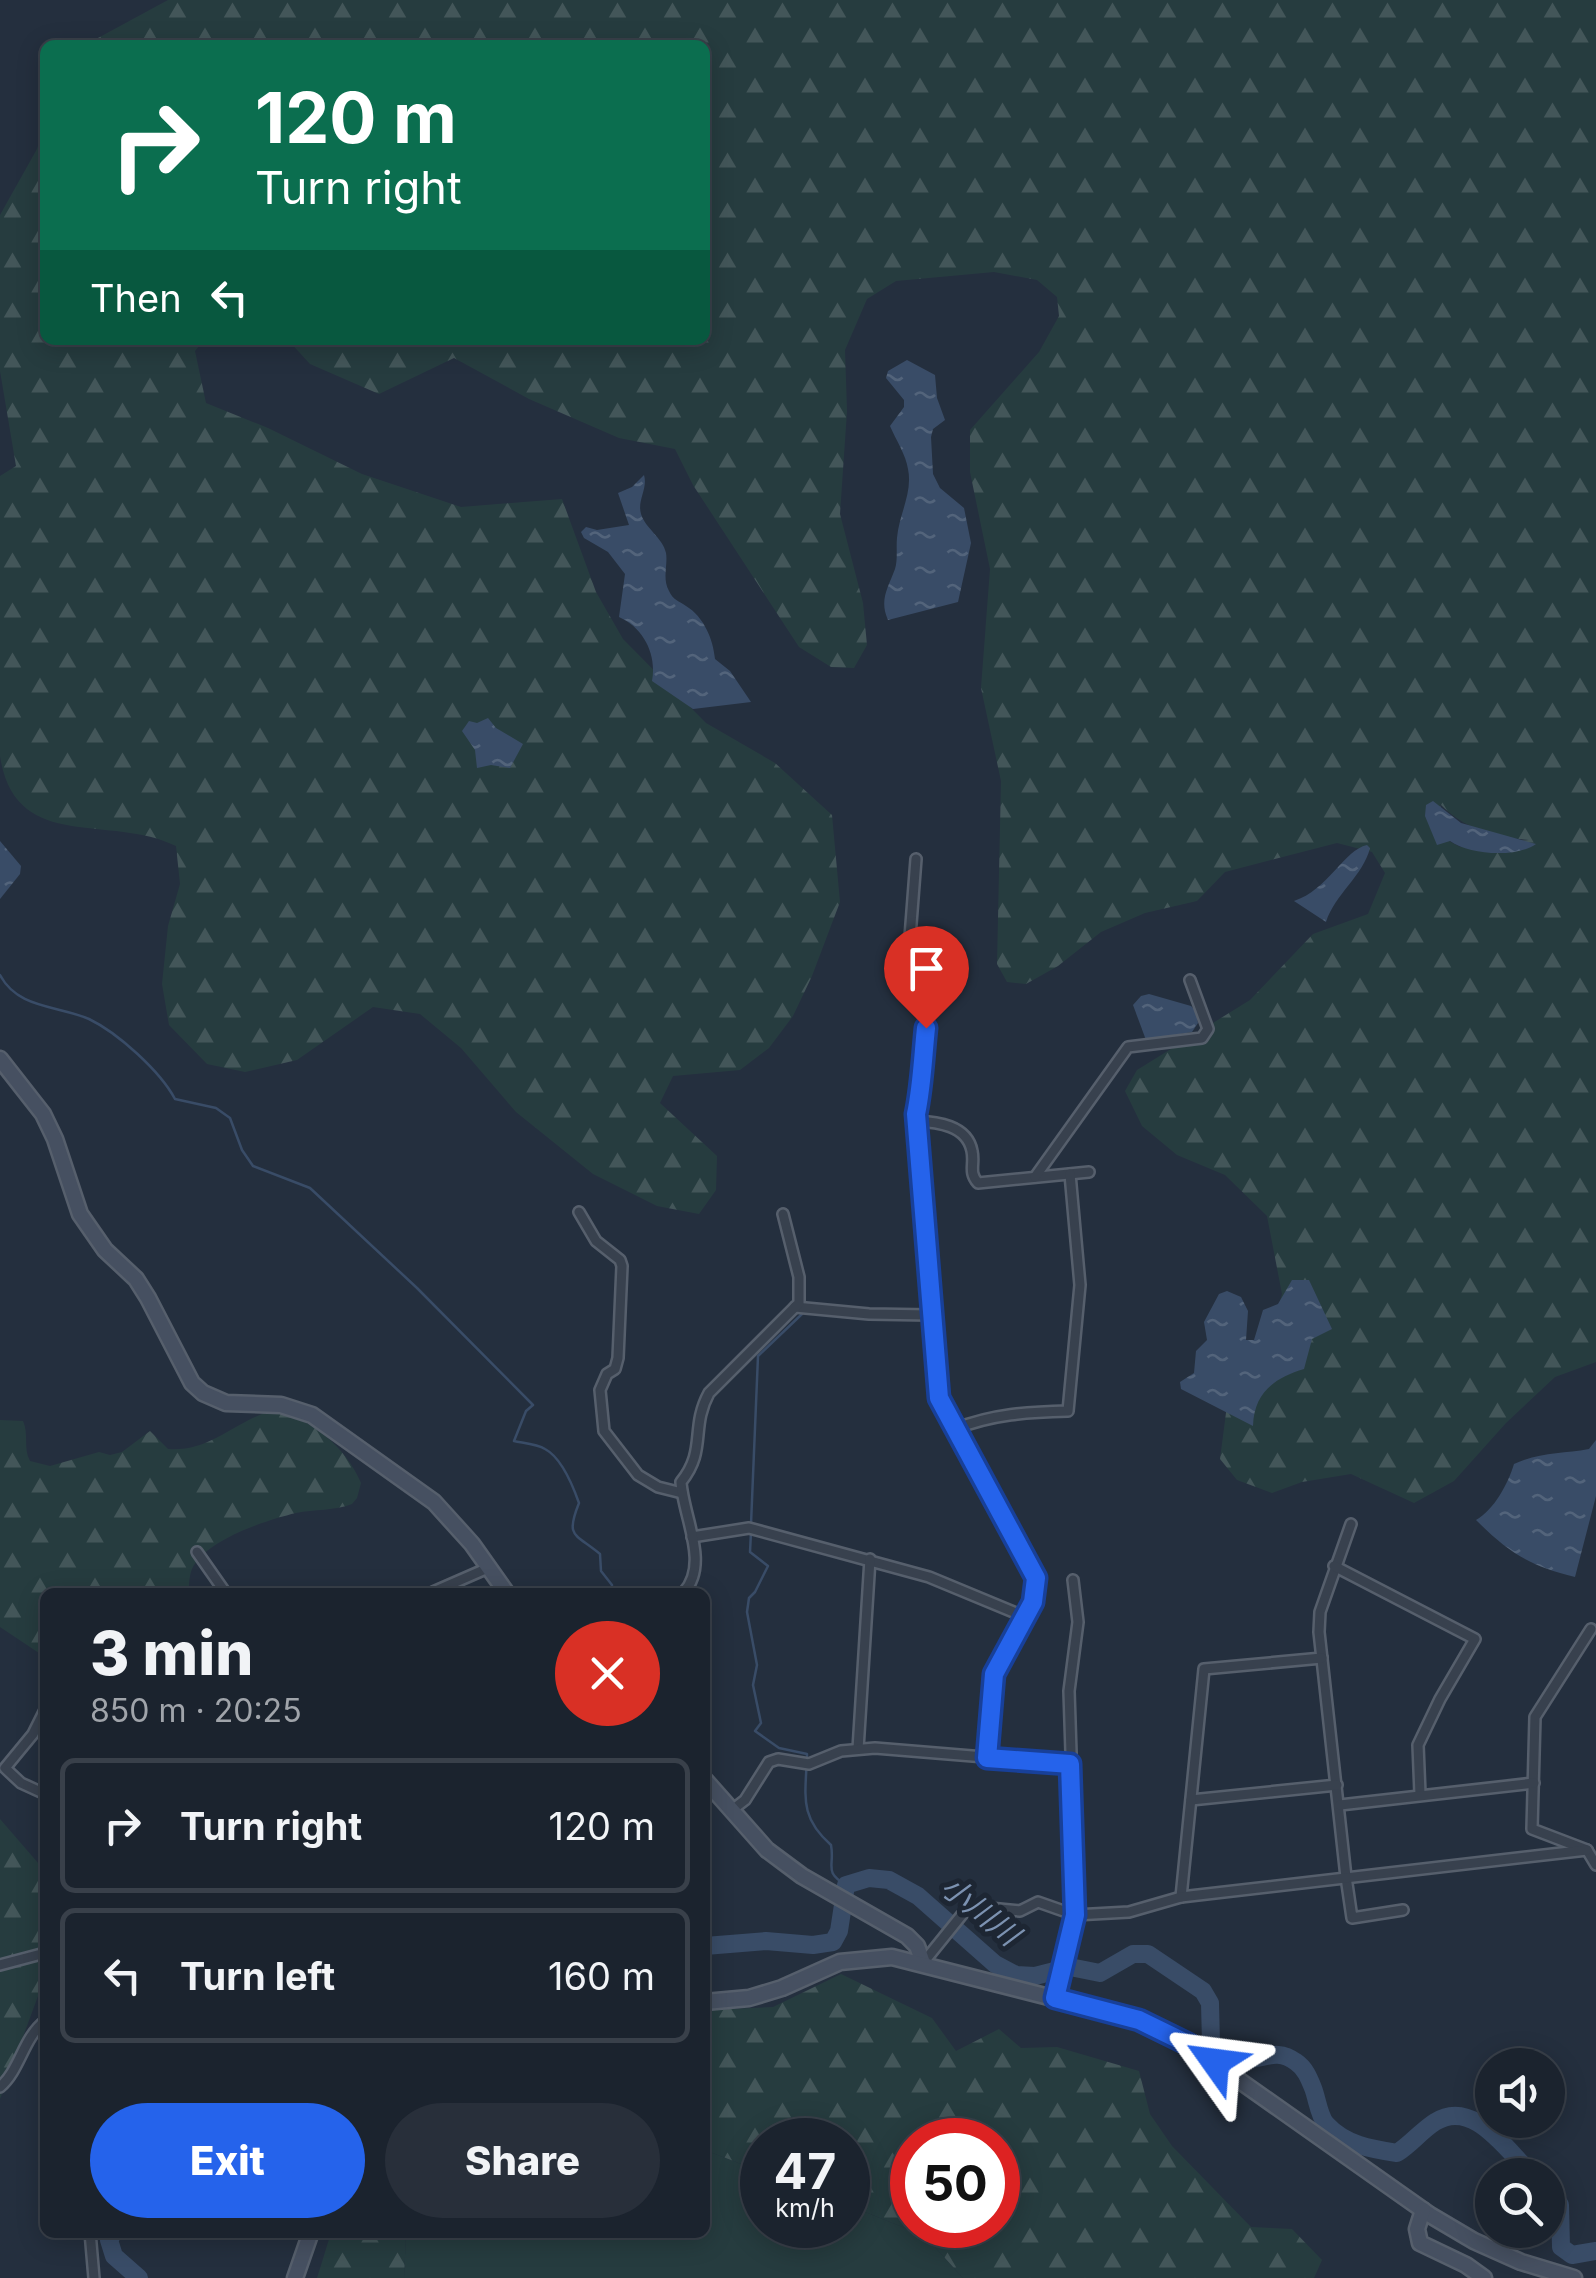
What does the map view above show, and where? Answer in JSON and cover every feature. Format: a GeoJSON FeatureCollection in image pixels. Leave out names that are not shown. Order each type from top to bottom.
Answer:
{"type":"FeatureCollection","features":[{"type":"Feature","properties":{"kind":"main road"},"geometry":{"type":"LineString","coordinates":[[0,1059],[43,1114],[80,1214],[106,1250],[136,1279],[192,1382],[203,1394],[226,1403],[281,1405],[312,1416],[434,1502],[503,1588]]}},
{"type":"Feature","properties":{"kind":"main road"},"geometry":{"type":"LineString","coordinates":[[710,1786],[767,1850],[802,1876],[907,1936],[917,1946],[923,1963]]}},
{"type":"Feature","properties":{"kind":"main road"},"geometry":{"type":"LineString","coordinates":[[710,2002],[749,1998],[782,1988],[840,1962],[892,1957],[1139,2020],[1188,2044],[1423,2210],[1474,2241],[1522,2262],[1574,2278]]}},
{"type":"Feature","properties":{"kind":"main road"},"geometry":{"type":"LineString","coordinates":[[1423,2210],[1417,2229],[1420,2242],[1484,2278]]}},
{"type":"Feature","properties":{"kind":"main road"},"geometry":{"type":"LineString","coordinates":[[295,2278],[308,2238]]}},
{"type":"Feature","properties":{"kind":"street"},"geometry":{"type":"LineString","coordinates":[[916,858],[910,937],[926,1028],[916,1121],[936,1386],[955,1429],[1036,1578],[1033,1602],[994,1674],[987,1758]]}},
{"type":"Feature","properties":{"kind":"street"},"geometry":{"type":"LineString","coordinates":[[1036,1177],[1128,1047],[1206,1035],[1208,1029],[1190,980]]}},
{"type":"Feature","properties":{"kind":"street"},"geometry":{"type":"LineString","coordinates":[[916,1121],[941,1122],[966,1140],[972,1152],[972,1174],[978,1183],[1089,1172]]}},
{"type":"Feature","properties":{"kind":"street"},"geometry":{"type":"LineString","coordinates":[[955,1429],[986,1417],[1016,1412],[1068,1411],[1080,1285],[1070,1174]]}},
{"type":"Feature","properties":{"kind":"street"},"geometry":{"type":"LineString","coordinates":[[579,1212],[589,1232],[622,1266],[618,1358],[600,1390],[604,1431],[638,1475],[658,1487],[682,1493]]}},
{"type":"Feature","properties":{"kind":"street"},"geometry":{"type":"LineString","coordinates":[[686,1588],[694,1575],[692,1536],[681,1482],[696,1464],[699,1411],[709,1394],[795,1307],[800,1296],[783,1214]]}},
{"type":"Feature","properties":{"kind":"street"},"geometry":{"type":"LineString","coordinates":[[795,1307],[930,1315]]}},
{"type":"Feature","properties":{"kind":"street"},"geometry":{"type":"LineString","coordinates":[[1351,1524],[1320,1612],[1346,1878],[1352,1918],[1403,1910]]}},
{"type":"Feature","properties":{"kind":"street"},"geometry":{"type":"LineString","coordinates":[[692,1536],[749,1528],[929,1576],[1023,1616]]}},
{"type":"Feature","properties":{"kind":"street"},"geometry":{"type":"LineString","coordinates":[[197,1552],[222,1588]]}},
{"type":"Feature","properties":{"kind":"street"},"geometry":{"type":"LineString","coordinates":[[858,1750],[870,1559]]}},
{"type":"Feature","properties":{"kind":"street"},"geometry":{"type":"LineString","coordinates":[[1334,1566],[1476,1639],[1440,1699],[1418,1746],[1420,1794]]}},
{"type":"Feature","properties":{"kind":"street"},"geometry":{"type":"LineString","coordinates":[[442,1588],[488,1568]]}},
{"type":"Feature","properties":{"kind":"street"},"geometry":{"type":"LineString","coordinates":[[1055,1998],[1075,1915],[1069,1691],[1078,1622],[1073,1580]]}},
{"type":"Feature","properties":{"kind":"street"},"geometry":{"type":"LineString","coordinates":[[1591,1629],[1535,1717],[1532,1829],[1587,1850],[1596,1865]]}},
{"type":"Feature","properties":{"kind":"street"},"geometry":{"type":"LineString","coordinates":[[1181,1898],[1204,1669],[1322,1658]]}},
{"type":"Feature","properties":{"kind":"street"},"geometry":{"type":"LineString","coordinates":[[40,1719],[4,1768],[21,1784],[40,1792]]}},
{"type":"Feature","properties":{"kind":"street"},"geometry":{"type":"LineString","coordinates":[[732,1810],[745,1800],[768,1762],[778,1759],[809,1764],[828,1754],[858,1750],[1070,1764]]}},
{"type":"Feature","properties":{"kind":"street"},"geometry":{"type":"LineString","coordinates":[[1340,1805],[1534,1783]]}},
{"type":"Feature","properties":{"kind":"street"},"geometry":{"type":"LineString","coordinates":[[1191,1800],[1337,1785]]}},
{"type":"Feature","properties":{"kind":"street"},"geometry":{"type":"LineString","coordinates":[[923,1963],[969,1906],[1020,1912],[1038,1902],[1075,1915],[1129,1912],[1181,1898],[1587,1850]]}},
{"type":"Feature","properties":{"kind":"street"},"geometry":{"type":"LineString","coordinates":[[0,1965],[40,1955]]}},
{"type":"Feature","properties":{"kind":"street"},"geometry":{"type":"LineString","coordinates":[[0,2087],[7,2082],[21,2050],[40,2026]]}},
{"type":"Feature","properties":{"kind":"street"},"geometry":{"type":"LineString","coordinates":[[91,2238],[94,2278]]}},
{"type":"Feature","properties":{"kind":"green space"},"geometry":{"type":"Polygon","coordinates":[[[168,0],[1596,0],[1596,1362],[1555,1377],[1506,1423],[1454,1481],[1414,1503],[1351,1474],[1302,1482],[1272,1493],[1237,1480],[1220,1459],[1227,1405],[1270,1337],[1282,1294],[1267,1216],[1225,1175],[1177,1155],[1142,1126],[1125,1091],[1137,1070],[1250,1000],[1313,934],[1368,914],[1385,873],[1372,852],[1337,843],[1225,872],[1197,901],[1145,913],[1101,932],[1058,966],[1026,984],[1007,982],[997,964],[1001,781],[981,688],[990,569],[970,472],[970,430],[1039,352],[1059,316],[1057,297],[1037,280],[994,272],[896,281],[867,299],[845,350],[847,411],[840,514],[863,603],[867,645],[854,668],[831,667],[799,647],[693,485],[675,449],[619,438],[529,399],[454,358],[379,394],[310,364],[293,345],[710,345],[710,40],[94,40],[168,0]],[[1440,804],[1447,840],[1460,847],[1529,840],[1504,837],[1459,820],[1440,804]]]}},
{"type":"Feature","properties":{"kind":"green space"},"geometry":{"type":"Polygon","coordinates":[[[40,139],[40,345],[200,345],[195,351],[206,403],[362,474],[461,507],[562,499],[596,592],[623,639],[706,723],[775,763],[832,815],[840,902],[793,1016],[769,1048],[740,1070],[673,1076],[660,1103],[717,1156],[716,1190],[699,1214],[657,1206],[593,1174],[516,1112],[461,1048],[420,1014],[373,1007],[297,1060],[245,1072],[207,1064],[169,1025],[162,984],[168,926],[180,884],[176,846],[150,837],[45,819],[24,807],[9,787],[0,756],[0,476],[16,466],[0,371],[0,215],[40,139]]]}},
{"type":"Feature","properties":{"kind":"green space"},"geometry":{"type":"Polygon","coordinates":[[[264,1413],[279,1414],[322,1433],[345,1456],[361,1483],[357,1498],[339,1508],[284,1516],[228,1537],[196,1562],[189,1588],[40,1588],[40,1654],[0,1627],[0,1420],[23,1421],[30,1461],[50,1466],[99,1452],[122,1452],[150,1431],[168,1449],[194,1447],[264,1413]]]}},
{"type":"Feature","properties":{"kind":"green space"},"geometry":{"type":"Polygon","coordinates":[[[0,1819],[40,1865],[40,1991],[0,2099],[0,1819]]]}},
{"type":"Feature","properties":{"kind":"green space"},"geometry":{"type":"Polygon","coordinates":[[[841,1974],[932,2018],[956,2051],[999,2029],[1021,2048],[1057,2047],[1139,2071],[1150,2114],[1172,2146],[1251,2227],[1292,2229],[1322,2260],[1314,2278],[963,2278],[936,2248],[1020,2248],[1020,2118],[890,2118],[890,2222],[870,2214],[870,2118],[740,2118],[740,2164],[710,2152],[710,2010],[773,2007],[841,1974]]]}},
{"type":"Feature","properties":{"kind":"green space"},"geometry":{"type":"Polygon","coordinates":[[[710,2152],[740,2164],[740,2248],[870,2248],[870,2214],[890,2222],[890,2248],[936,2248],[963,2278],[404,2278],[406,2238],[710,2238],[710,2152]]]}},
{"type":"Feature","properties":{"kind":"green space"},"geometry":{"type":"Polygon","coordinates":[[[329,2238],[406,2238],[404,2278],[317,2278],[329,2238]]]}},
{"type":"Feature","properties":{"kind":"water"},"geometry":{"type":"Polygon","coordinates":[[[907,360],[935,375],[937,398],[945,420],[933,429],[931,437],[933,474],[940,488],[964,508],[971,543],[958,602],[888,620],[884,600],[896,565],[898,529],[909,478],[905,458],[890,426],[904,407],[904,400],[886,378],[888,371],[907,360]]]}},
{"type":"Feature","properties":{"kind":"water"},"geometry":{"type":"Polygon","coordinates":[[[644,475],[641,514],[664,548],[669,591],[703,622],[715,659],[730,671],[751,702],[693,709],[652,681],[647,643],[619,617],[625,574],[608,552],[584,538],[581,532],[586,527],[597,530],[629,525],[618,493],[632,487],[644,475]]]}},
{"type":"Feature","properties":{"kind":"water"},"geometry":{"type":"Polygon","coordinates":[[[488,718],[496,728],[523,744],[510,768],[477,768],[475,750],[462,731],[469,721],[477,723],[488,718]]]}},
{"type":"Feature","properties":{"kind":"water"},"geometry":{"type":"Polygon","coordinates":[[[1433,801],[1461,823],[1536,844],[1505,853],[1469,849],[1450,841],[1437,845],[1425,816],[1426,805],[1433,801]]]}},
{"type":"Feature","properties":{"kind":"water"},"geometry":{"type":"Polygon","coordinates":[[[0,841],[21,866],[20,874],[0,899],[0,841]]]}},
{"type":"Feature","properties":{"kind":"water"},"geometry":{"type":"Polygon","coordinates":[[[1367,845],[1370,848],[1366,858],[1326,922],[1294,901],[1317,888],[1351,854],[1367,845]]]}},
{"type":"Feature","properties":{"kind":"water"},"geometry":{"type":"Polygon","coordinates":[[[1149,994],[1191,1006],[1198,1023],[1192,1032],[1146,1040],[1133,1005],[1149,994]]]}},
{"type":"Feature","properties":{"kind":"water"},"geometry":{"type":"Polygon","coordinates":[[[1292,1280],[1309,1280],[1332,1329],[1312,1339],[1304,1369],[1268,1388],[1257,1404],[1253,1426],[1181,1389],[1180,1382],[1194,1373],[1196,1351],[1207,1340],[1204,1322],[1219,1294],[1227,1291],[1241,1297],[1248,1311],[1246,1340],[1254,1340],[1263,1310],[1278,1304],[1292,1280]]]}},
{"type":"Feature","properties":{"kind":"water"},"geometry":{"type":"Polygon","coordinates":[[[1596,1440],[1596,1496],[1575,1577],[1521,1557],[1476,1520],[1500,1496],[1514,1464],[1542,1455],[1589,1449],[1596,1440]]]}},
{"type":"Feature","properties":{"kind":"waterway"},"geometry":{"type":"LineString","coordinates":[[0,975],[28,1000],[89,1019],[113,1033],[149,1065],[175,1099],[216,1108],[230,1118],[242,1150],[253,1166],[310,1188],[417,1288],[533,1405],[526,1411],[514,1441],[542,1447],[562,1466],[579,1503],[573,1523],[575,1534],[600,1554],[601,1571],[612,1588]]}},
{"type":"Feature","properties":{"kind":"waterway"},"geometry":{"type":"LineString","coordinates":[[751,1524],[758,1356],[802,1314]]}},
{"type":"Feature","properties":{"kind":"waterway"},"geometry":{"type":"LineString","coordinates":[[751,1532],[750,1552],[768,1566],[749,1598],[747,1612],[757,1665],[753,1685],[761,1723],[755,1731],[779,1748],[807,1754],[806,1804],[813,1824],[831,1845],[832,1872],[846,1885]]}},
{"type":"Feature","properties":{"kind":"waterway","name":"小川川"},"geometry":{"type":"LineString","coordinates":[[710,1946],[833,1942],[839,1931],[846,1885],[869,1878],[889,1880],[918,1896],[995,1964],[1016,1975],[1035,1976],[1070,1967],[1100,1973],[1133,1954],[1148,1954],[1203,1991],[1210,2003],[1211,2043],[1238,2058],[1276,2055],[1296,2062],[1308,2077],[1324,2121],[1350,2141],[1397,2153],[1435,2122],[1449,2116],[1463,2117],[1489,2131],[1516,2158]]}},
{"type":"Feature","properties":{"kind":"waterway","name":"小川川"},"geometry":{"type":"LineString","coordinates":[[110,2238],[114,2256],[139,2278]]}},
{"type":"Feature","properties":{"kind":"waterway","name":"小川川"},"geometry":{"type":"LineString","coordinates":[[1562,2248],[1572,2255],[1596,2251]]}},
{"type":"Feature","properties":{"kind":"route"},"geometry":{"type":"LineString","coordinates":[[926,1028],[916,1114],[936,1386],[984,1486],[1036,1578],[1033,1602],[994,1674],[987,1758],[1070,1764],[1076,1906],[1055,1998],[1139,2020],[1215,2062]]}}]}
